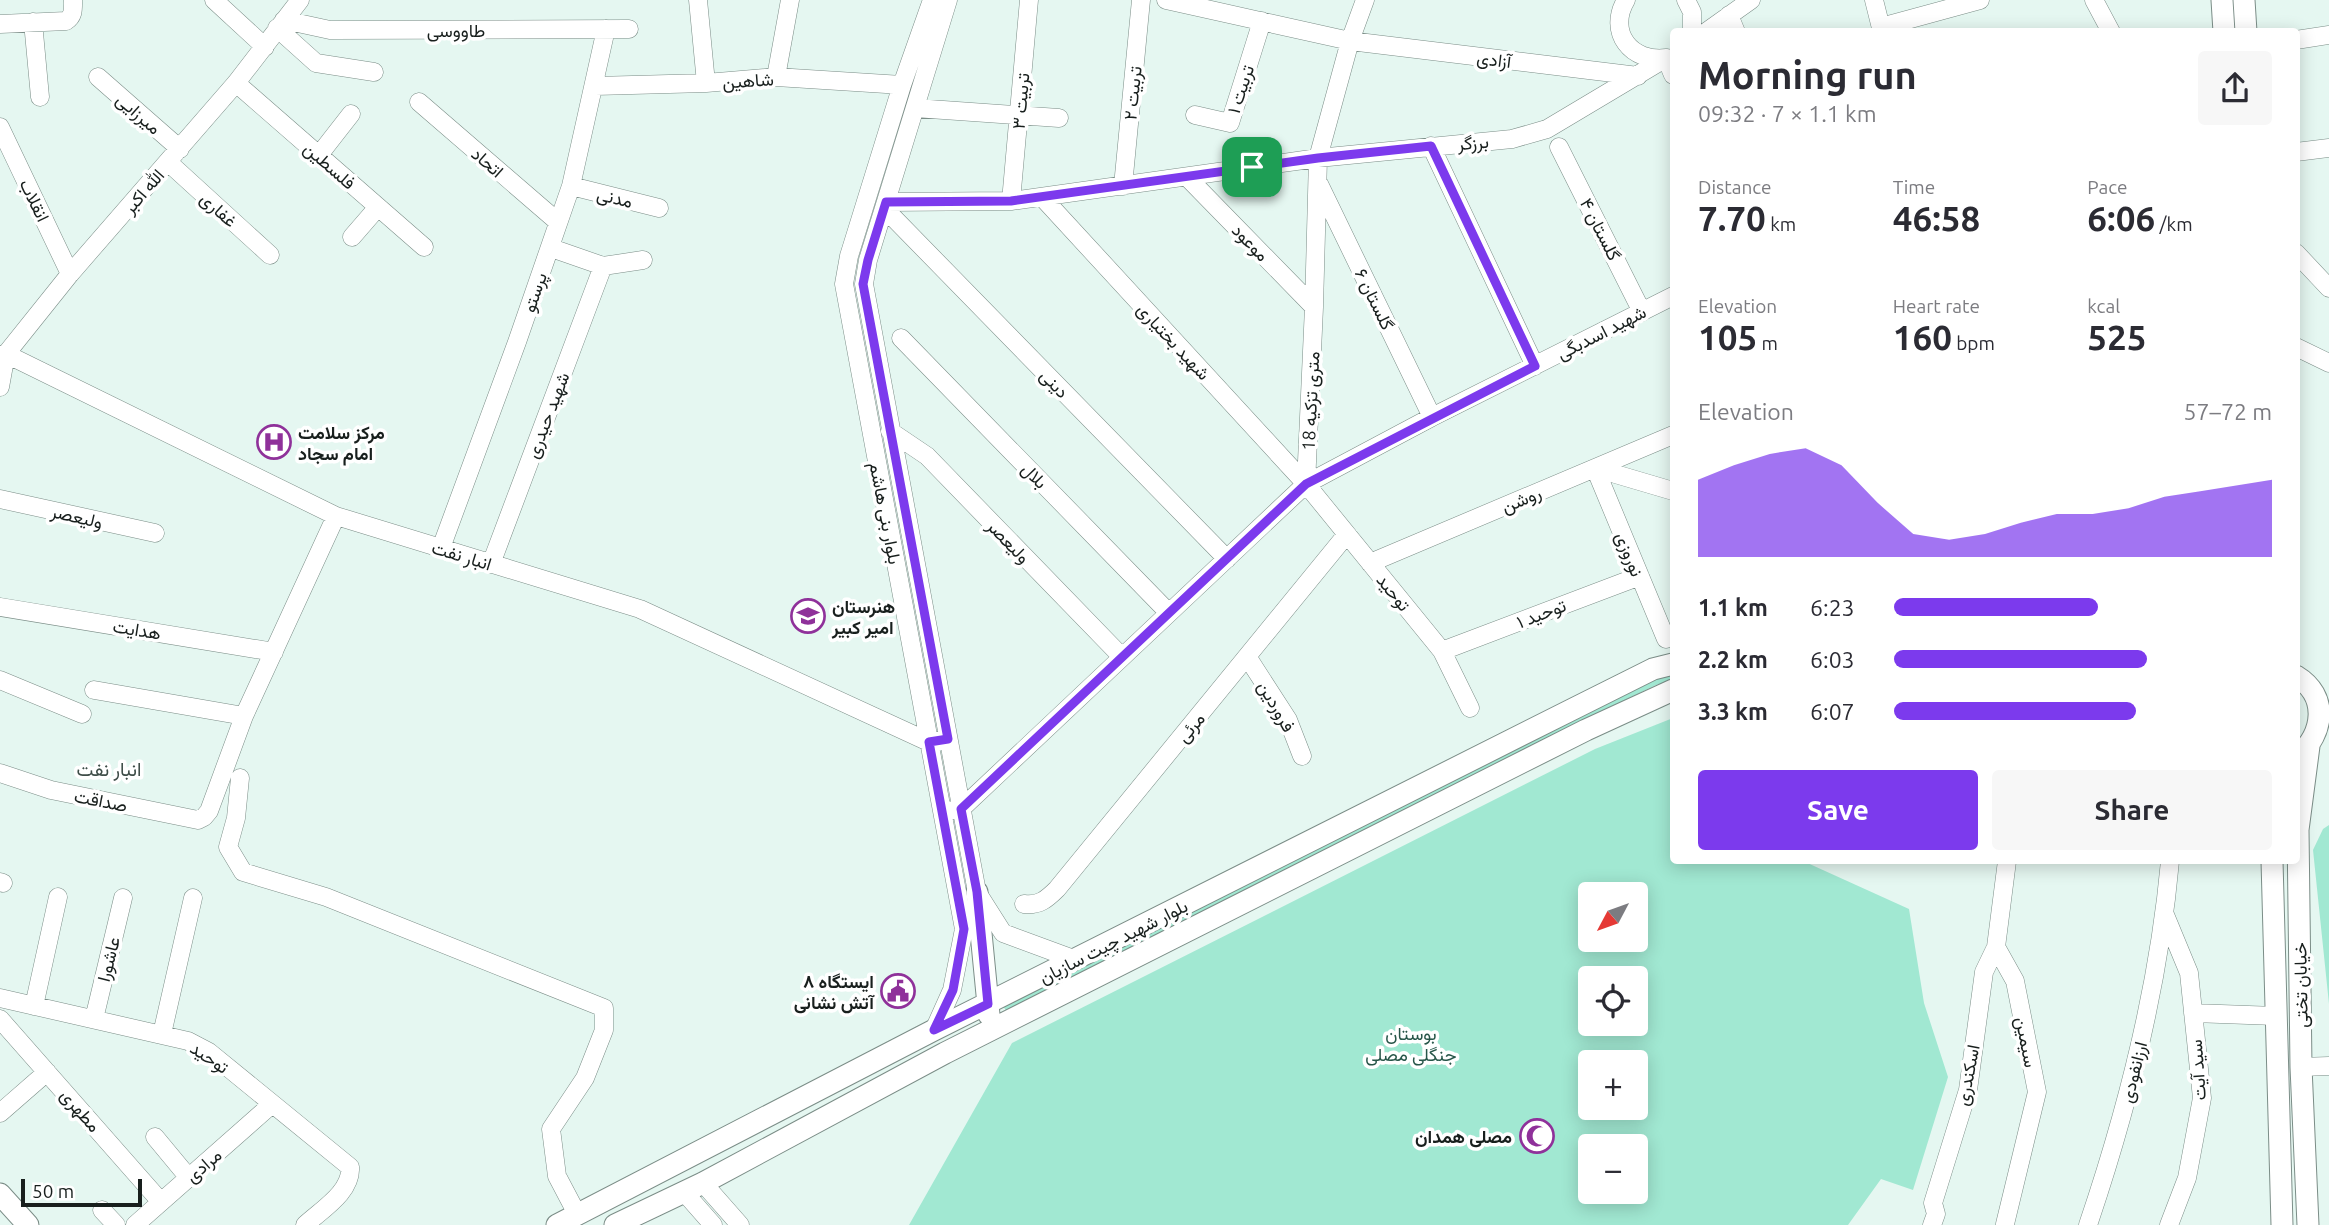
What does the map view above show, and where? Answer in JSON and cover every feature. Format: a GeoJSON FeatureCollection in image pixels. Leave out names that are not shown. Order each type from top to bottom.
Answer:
{"type":"FeatureCollection","features":[{"type":"Feature","properties":{"kind":"main road"},"geometry":{"type":"LineString","coordinates":[[2222,0],[2224,28]]}},
{"type":"Feature","properties":{"kind":"main road"},"geometry":{"type":"LineString","coordinates":[[2244,0],[2246,28]]}},
{"type":"Feature","properties":{"kind":"main road","name":"بلوار شهید چیت سازیان"},"geometry":{"type":"LineString","coordinates":[[569,1221],[934,1030],[1653,669],[1670,664]]}},
{"type":"Feature","properties":{"kind":"main road"},"geometry":{"type":"LineString","coordinates":[[2300,680],[2324,705]]}},
{"type":"Feature","properties":{"kind":"main road","name":"بلوار شهید چیت سازیان"},"geometry":{"type":"LineString","coordinates":[[615,1225],[694,1187],[990,1031],[1586,730],[1670,691]]}},
{"type":"Feature","properties":{"kind":"main road","name":"خیابان تختی"},"geometry":{"type":"LineString","coordinates":[[2300,818],[2312,743],[2324,705]]}},
{"type":"Feature","properties":{"kind":"main road","name":"خیابان تختی"},"geometry":{"type":"LineString","coordinates":[[2272,864],[2282,1225]]}},
{"type":"Feature","properties":{"kind":"main road","name":"خیابان تختی"},"geometry":{"type":"LineString","coordinates":[[2298,864],[2301,1067],[2308,1225]]}},
{"type":"Feature","properties":{"kind":"main road"},"geometry":{"type":"LineString","coordinates":[[977,892],[990,1031]]}},
{"type":"Feature","properties":{"kind":"main road"},"geometry":{"type":"LineString","coordinates":[[0,1194],[28,1225]]}},
{"type":"Feature","properties":{"kind":"street"},"geometry":{"type":"LineString","coordinates":[[0,24],[66,21],[71,18],[73,0]]}},
{"type":"Feature","properties":{"kind":"street"},"geometry":{"type":"LineString","coordinates":[[214,0],[265,47]]}},
{"type":"Feature","properties":{"kind":"street","name":"الله اکبر"},"geometry":{"type":"LineString","coordinates":[[0,387],[3,354],[236,83],[300,0]]}},
{"type":"Feature","properties":{"kind":"street"},"geometry":{"type":"LineString","coordinates":[[698,0],[706,83]]}},
{"type":"Feature","properties":{"kind":"street"},"geometry":{"type":"LineString","coordinates":[[776,77],[790,0]]}},
{"type":"Feature","properties":{"kind":"street","name":"بلوار بنی هاشم"},"geometry":{"type":"LineString","coordinates":[[932,0],[902,85],[849,256],[844,284],[964,929],[953,990],[934,1030]]}},
{"type":"Feature","properties":{"kind":"street","name":"بلوار بنی هاشم"},"geometry":{"type":"LineString","coordinates":[[948,0],[863,284],[977,892],[1003,933],[1076,960]]}},
{"type":"Feature","properties":{"kind":"street","name":"تربیت ۳"},"geometry":{"type":"LineString","coordinates":[[1011,201],[1029,0]]}},
{"type":"Feature","properties":{"kind":"street","name":"تربیت ۲"},"geometry":{"type":"LineString","coordinates":[[1123,186],[1141,0]]}},
{"type":"Feature","properties":{"kind":"street","name":"آزادی"},"geometry":{"type":"LineString","coordinates":[[1166,0],[1350,41],[1638,76]]}},
{"type":"Feature","properties":{"kind":"street","name":"18 متری تزکیه"},"geometry":{"type":"LineString","coordinates":[[1306,484],[1318,158],[1350,41],[1365,0]]}},
{"type":"Feature","properties":{"kind":"street"},"geometry":{"type":"LineString","coordinates":[[1626,0],[1619,19],[1625,42],[1643,57],[1654,59],[1669,56]]}},
{"type":"Feature","properties":{"kind":"street"},"geometry":{"type":"LineString","coordinates":[[1686,0],[1692,12],[1692,28]]}},
{"type":"Feature","properties":{"kind":"street"},"geometry":{"type":"LineString","coordinates":[[1733,23],[1751,0]]}},
{"type":"Feature","properties":{"kind":"street"},"geometry":{"type":"LineString","coordinates":[[1874,0],[1881,28]]}},
{"type":"Feature","properties":{"kind":"street"},"geometry":{"type":"LineString","coordinates":[[1884,28],[1980,0]]}},
{"type":"Feature","properties":{"kind":"street"},"geometry":{"type":"LineString","coordinates":[[2094,0],[2109,28]]}},
{"type":"Feature","properties":{"kind":"street","name":"تربیت ۱"},"geometry":{"type":"LineString","coordinates":[[1195,115],[1230,123],[1262,21]]}},
{"type":"Feature","properties":{"kind":"street"},"geometry":{"type":"LineString","coordinates":[[33,22],[40,97]]}},
{"type":"Feature","properties":{"kind":"street"},"geometry":{"type":"LineString","coordinates":[[280,24],[316,62],[374,72]]}},
{"type":"Feature","properties":{"kind":"street","name":"طاووسی"},"geometry":{"type":"LineString","coordinates":[[280,24],[330,30],[629,29]]}},
{"type":"Feature","properties":{"kind":"street","name":"پرستو"},"geometry":{"type":"LineString","coordinates":[[441,548],[571,186],[606,29]]}},
{"type":"Feature","properties":{"kind":"street"},"geometry":{"type":"LineString","coordinates":[[2300,39],[2329,35]]}},
{"type":"Feature","properties":{"kind":"street","name":"برزگر"},"geometry":{"type":"LineString","coordinates":[[885,205],[1011,201],[1318,158],[1511,139],[1547,129],[1669,56]]}},
{"type":"Feature","properties":{"kind":"street","name":"میرزایی"},"geometry":{"type":"LineString","coordinates":[[98,77],[174,155]]}},
{"type":"Feature","properties":{"kind":"street","name":"شاهین"},"geometry":{"type":"LineString","coordinates":[[594,86],[706,83],[776,77],[902,85]]}},
{"type":"Feature","properties":{"kind":"street","name":"فلسطین"},"geometry":{"type":"LineString","coordinates":[[236,83],[424,247]]}},
{"type":"Feature","properties":{"kind":"street","name":"اتحاد"},"geometry":{"type":"LineString","coordinates":[[419,102],[558,222]]}},
{"type":"Feature","properties":{"kind":"street"},"geometry":{"type":"LineString","coordinates":[[915,108],[1059,118]]}},
{"type":"Feature","properties":{"kind":"street"},"geometry":{"type":"LineString","coordinates":[[319,155],[351,114]]}},
{"type":"Feature","properties":{"kind":"street","name":"انقلاب"},"geometry":{"type":"LineString","coordinates":[[0,127],[70,274]]}},
{"type":"Feature","properties":{"kind":"street"},"geometry":{"type":"LineString","coordinates":[[1431,146],[1535,366]]}},
{"type":"Feature","properties":{"kind":"street","name":"گلستان ۴"},"geometry":{"type":"LineString","coordinates":[[1559,147],[1642,312]]}},
{"type":"Feature","properties":{"kind":"street"},"geometry":{"type":"LineString","coordinates":[[2300,152],[2329,148]]}},
{"type":"Feature","properties":{"kind":"street","name":"غفاری"},"geometry":{"type":"LineString","coordinates":[[174,155],[270,255]]}},
{"type":"Feature","properties":{"kind":"street","name":"موعود"},"geometry":{"type":"LineString","coordinates":[[1187,177],[1314,307]]}},
{"type":"Feature","properties":{"kind":"street","name":"گلستان ۶"},"geometry":{"type":"LineString","coordinates":[[1317,180],[1432,417]]}},
{"type":"Feature","properties":{"kind":"street","name":"مدنی"},"geometry":{"type":"LineString","coordinates":[[571,186],[659,208]]}},
{"type":"Feature","properties":{"kind":"street","name":"شهید بختیاری"},"geometry":{"type":"LineString","coordinates":[[1042,197],[1306,484]]}},
{"type":"Feature","properties":{"kind":"street","name":"دینی"},"geometry":{"type":"LineString","coordinates":[[885,205],[1227,559]]}},
{"type":"Feature","properties":{"kind":"street"},"geometry":{"type":"LineString","coordinates":[[352,237],[378,206]]}},
{"type":"Feature","properties":{"kind":"street"},"geometry":{"type":"LineString","coordinates":[[557,250],[603,266],[643,260]]}},
{"type":"Feature","properties":{"kind":"street"},"geometry":{"type":"LineString","coordinates":[[2300,257],[2329,288]]}},
{"type":"Feature","properties":{"kind":"street","name":"شهید حیدری"},"geometry":{"type":"LineString","coordinates":[[491,564],[603,266]]}},
{"type":"Feature","properties":{"kind":"street","name":"شهید اسدبگی"},"geometry":{"type":"LineString","coordinates":[[1306,484],[1432,417],[1670,298]]}},
{"type":"Feature","properties":{"kind":"street","name":"بلال"},"geometry":{"type":"LineString","coordinates":[[901,338],[1169,613]]}},
{"type":"Feature","properties":{"kind":"street"},"geometry":{"type":"LineString","coordinates":[[2300,349],[2327,359]]}},
{"type":"Feature","properties":{"kind":"street","name":"انبار نفت"},"geometry":{"type":"LineString","coordinates":[[3,354],[336,516],[640,609],[929,742]]}},
{"type":"Feature","properties":{"kind":"street","name":"ولیعصر"},"geometry":{"type":"LineString","coordinates":[[890,431],[927,456],[1122,657]]}},
{"type":"Feature","properties":{"kind":"street","name":"روشن"},"geometry":{"type":"LineString","coordinates":[[1370,563],[1670,436]]}},
{"type":"Feature","properties":{"kind":"street"},"geometry":{"type":"LineString","coordinates":[[1595,468],[1670,490]]}},
{"type":"Feature","properties":{"kind":"street","name":"نوروزی"},"geometry":{"type":"LineString","coordinates":[[1595,468],[1666,639]]}},
{"type":"Feature","properties":{"kind":"street"},"geometry":{"type":"LineString","coordinates":[[942,812],[961,809],[1306,484]]}},
{"type":"Feature","properties":{"kind":"street","name":"توحید"},"geometry":{"type":"LineString","coordinates":[[1306,484],[1442,651],[1470,708]]}},
{"type":"Feature","properties":{"kind":"street","name":"ولیعصر"},"geometry":{"type":"LineString","coordinates":[[0,499],[155,533]]}},
{"type":"Feature","properties":{"kind":"street"},"geometry":{"type":"LineString","coordinates":[[94,690],[244,716],[336,516]]}},
{"type":"Feature","properties":{"kind":"street","name":"مرئی"},"geometry":{"type":"LineString","coordinates":[[1024,904],[1038,904],[1057,889],[1347,534]]}},
{"type":"Feature","properties":{"kind":"street","name":"توحید ۱"},"geometry":{"type":"LineString","coordinates":[[1442,651],[1640,576]]}},
{"type":"Feature","properties":{"kind":"street","name":"هدایت"},"geometry":{"type":"LineString","coordinates":[[0,607],[274,652]]}},
{"type":"Feature","properties":{"kind":"street","name":"فروردین"},"geometry":{"type":"LineString","coordinates":[[1248,658],[1288,720],[1302,756]]}},
{"type":"Feature","properties":{"kind":"street"},"geometry":{"type":"LineString","coordinates":[[0,680],[82,714]]}},
{"type":"Feature","properties":{"kind":"street","name":"صداقت"},"geometry":{"type":"LineString","coordinates":[[0,773],[51,790],[198,820],[209,811],[244,716]]}},
{"type":"Feature","properties":{"kind":"street"},"geometry":{"type":"LineString","coordinates":[[929,742],[948,739]]}},
{"type":"Feature","properties":{"kind":"street"},"geometry":{"type":"LineString","coordinates":[[240,778],[236,818],[228,847],[243,872],[327,897],[604,1008],[604,1030],[585,1078],[551,1129],[557,1176],[569,1221]]}},
{"type":"Feature","properties":{"kind":"street"},"geometry":{"type":"LineString","coordinates":[[1996,947],[2007,864]]}},
{"type":"Feature","properties":{"kind":"street"},"geometry":{"type":"LineString","coordinates":[[2165,915],[2170,864]]}},
{"type":"Feature","properties":{"kind":"street"},"geometry":{"type":"LineString","coordinates":[[34,1006],[58,897]]}},
{"type":"Feature","properties":{"kind":"street","name":"عاشورا"},"geometry":{"type":"LineString","coordinates":[[94,1019],[123,898]]}},
{"type":"Feature","properties":{"kind":"street"},"geometry":{"type":"LineString","coordinates":[[162,1034],[193,898]]}},
{"type":"Feature","properties":{"kind":"street","name":"سید آیت"},"geometry":{"type":"LineString","coordinates":[[2165,915],[2189,972],[2202,1098],[2187,1178],[2169,1225]]}},
{"type":"Feature","properties":{"kind":"street","name":"ارزانفودی"},"geometry":{"type":"LineString","coordinates":[[2088,1225],[2109,1164],[2143,1030],[2165,915]]}},
{"type":"Feature","properties":{"kind":"street","name":"اسکندری"},"geometry":{"type":"LineString","coordinates":[[1932,1225],[1936,1214],[1933,1203],[1968,1090],[1984,972],[1996,947]]}},
{"type":"Feature","properties":{"kind":"street","name":"سیمین"},"geometry":{"type":"LineString","coordinates":[[1996,947],[2015,981],[2037,1092],[2005,1224]]}},
{"type":"Feature","properties":{"kind":"street","name":"توحید"},"geometry":{"type":"LineString","coordinates":[[0,999],[162,1034],[188,1041],[209,1052],[350,1167],[351,1177],[344,1189],[305,1225]]}},
{"type":"Feature","properties":{"kind":"street"},"geometry":{"type":"LineString","coordinates":[[2193,1013],[2276,1016]]}},
{"type":"Feature","properties":{"kind":"street","name":"مطهری"},"geometry":{"type":"LineString","coordinates":[[0,1019],[161,1202]]}},
{"type":"Feature","properties":{"kind":"street"},"geometry":{"type":"LineString","coordinates":[[2301,1067],[2329,1066]]}},
{"type":"Feature","properties":{"kind":"street"},"geometry":{"type":"LineString","coordinates":[[0,1113],[47,1072]]}},
{"type":"Feature","properties":{"kind":"street","name":"مرادی"},"geometry":{"type":"LineString","coordinates":[[135,1225],[271,1105]]}},
{"type":"Feature","properties":{"kind":"street"},"geometry":{"type":"LineString","coordinates":[[155,1137],[188,1178]]}},
{"type":"Feature","properties":{"kind":"street"},"geometry":{"type":"LineString","coordinates":[[694,1187],[713,1225]]}},
{"type":"Feature","properties":{"kind":"street"},"geometry":{"type":"LineString","coordinates":[[694,1187],[740,1225]]}},
{"type":"Feature","properties":{"kind":"street"},"geometry":{"type":"LineString","coordinates":[[102,1210],[116,1225]]}},
{"type":"Feature","properties":{"kind":"green space"},"geometry":{"type":"Polygon","coordinates":[[[1670,672],[1670,681],[1656,685],[1503,759],[1354,838],[1007,1012],[1003,1006],[1670,672]]]}},
{"type":"Feature","properties":{"kind":"green space","name":"بوستان جنگلی مصلی"},"geometry":{"type":"Polygon","coordinates":[[[1670,719],[1670,864],[1810,864],[1909,909],[1924,1003],[1948,1077],[1913,1190],[1881,1179],[1848,1225],[909,1225],[1012,1043],[1595,749],[1670,719]]]}},
{"type":"Feature","properties":{"kind":"green space"},"geometry":{"type":"Polygon","coordinates":[[[2329,825],[2329,1004],[2313,850],[2323,829],[2329,825]]]}},
{"type":"Feature","properties":{"kind":"place","name":"مرکز سلامت امام سجاد"},"geometry":{"type":"Point","coordinates":[274,442]}},
{"type":"Feature","properties":{"kind":"place","name":"هنرستان امیر کبیر"},"geometry":{"type":"Point","coordinates":[808,616]}},
{"type":"Feature","properties":{"kind":"place","name":"ایستگاه ۸ آتش نشانی"},"geometry":{"type":"Point","coordinates":[898,991]}},
{"type":"Feature","properties":{"kind":"place","name":"مصلی همدان"},"geometry":{"type":"Point","coordinates":[1537,1136]}},
{"type":"Feature","properties":{"kind":"district","name":"انبار نفت"},"geometry":{"type":"Point","coordinates":[109,769]}},
{"type":"Feature","properties":{"kind":"route"},"geometry":{"type":"LineString","coordinates":[[1431,146],[1535,366],[1306,484],[961,809],[977,892],[988,1004],[934,1030],[953,990],[964,929],[929,742],[948,739],[863,284],[886,202],[1011,201],[1252,167],[1431,146]]}}]}
